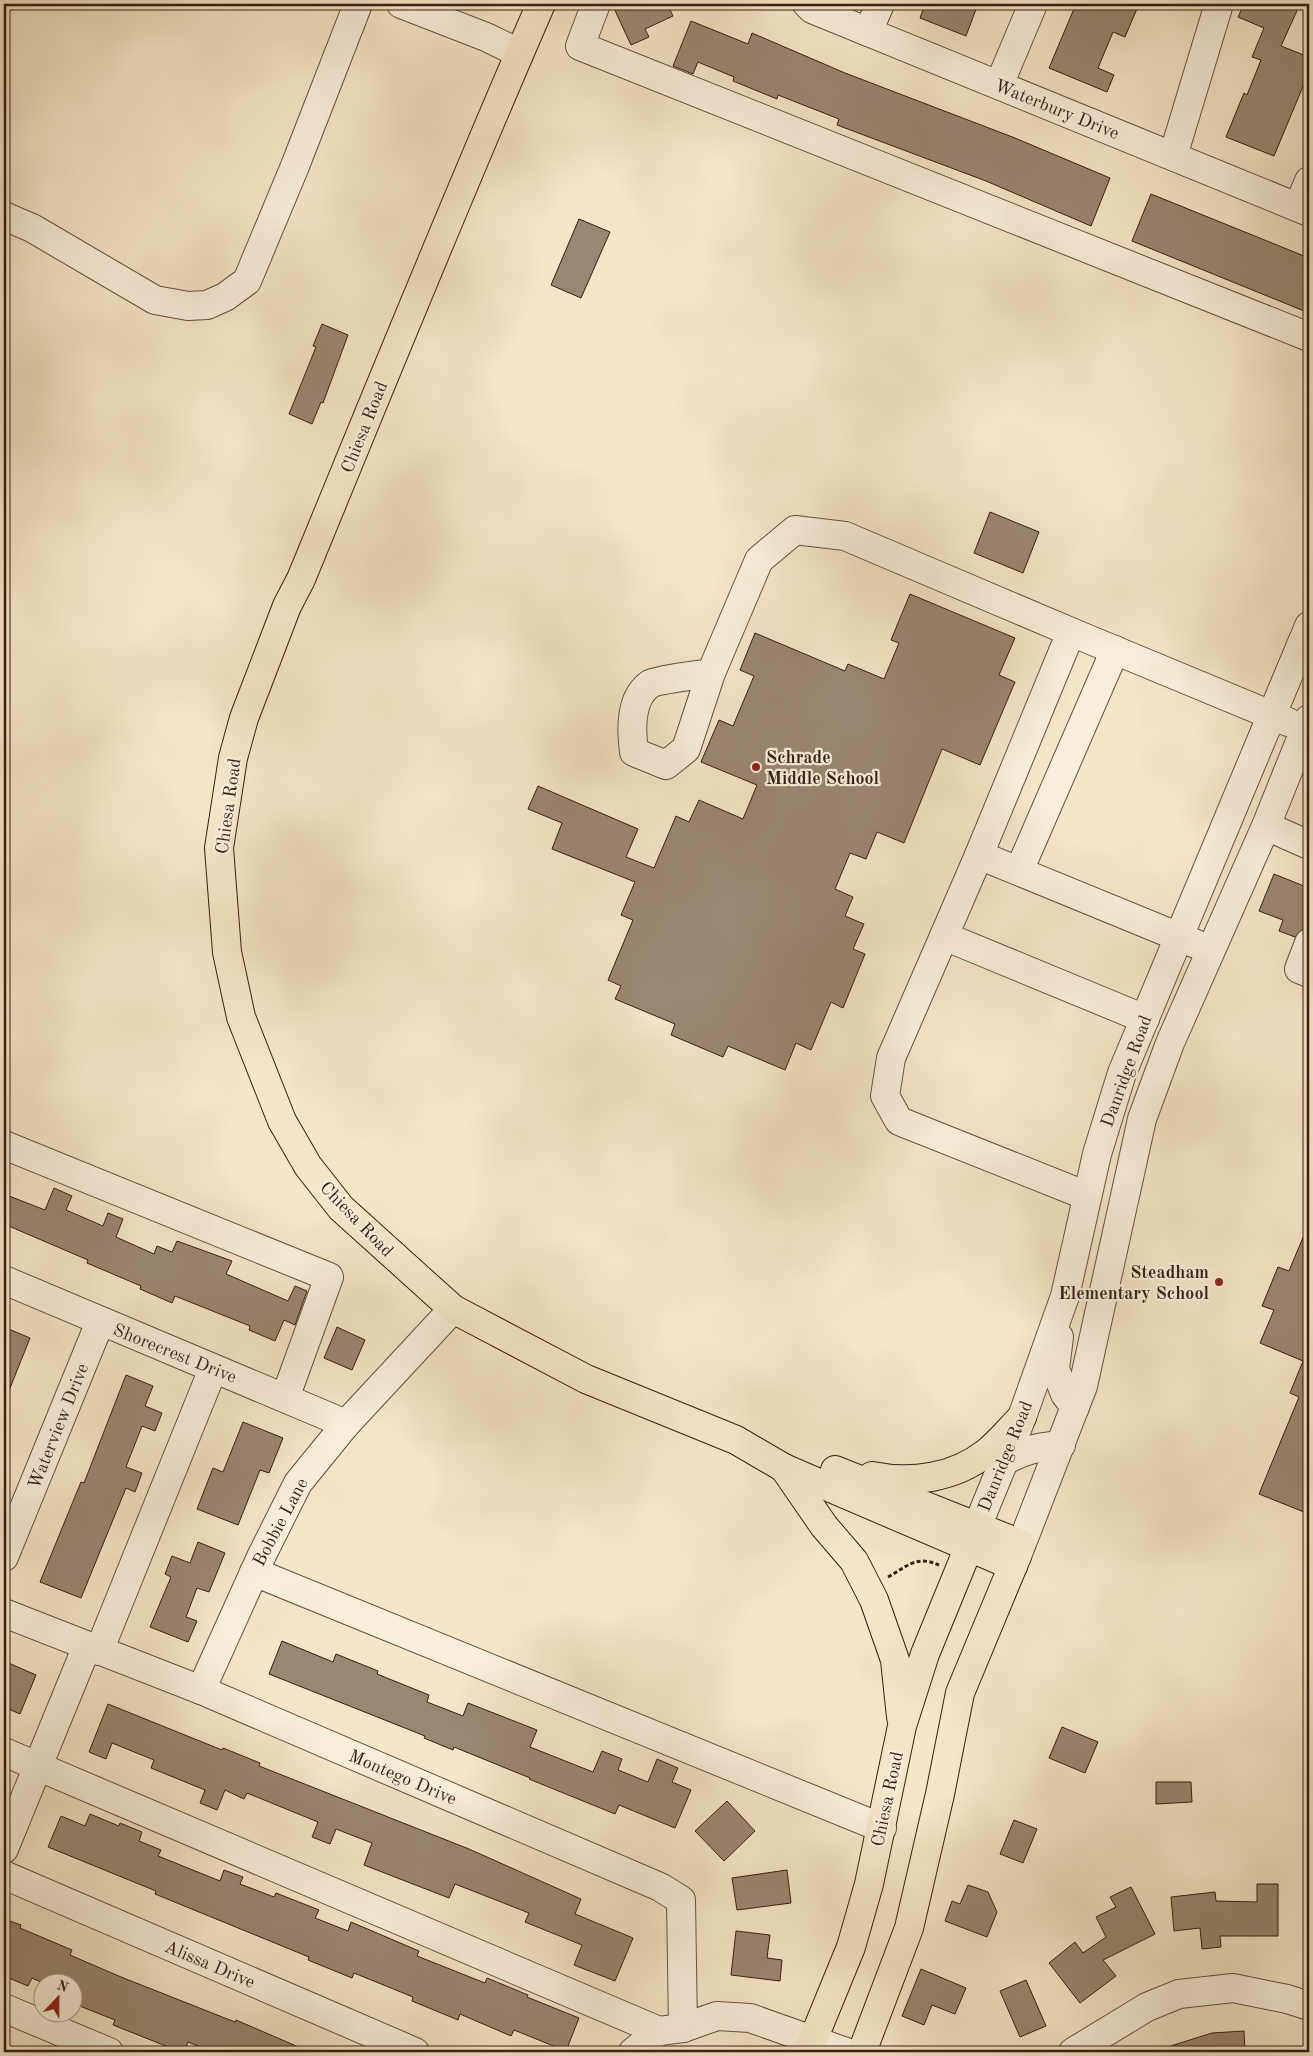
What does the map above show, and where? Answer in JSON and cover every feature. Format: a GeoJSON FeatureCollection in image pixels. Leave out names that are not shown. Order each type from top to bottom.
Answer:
{"type":"FeatureCollection","features":[{"type":"Feature","properties":{"kind":"main road","name":"Chiesa Road"},"geometry":{"type":"LineString","coordinates":[[541,4],[444,229],[410,318],[301,579],[287,606],[244,718],[233,758],[219,848],[227,952],[241,1017],[282,1120],[308,1166],[341,1208],[453,1309],[586,1379],[736,1440],[784,1468],[1017,1555]]}},
{"type":"Feature","properties":{"kind":"main road"},"geometry":{"type":"LineString","coordinates":[[826,1466],[891,1480],[938,1476],[963,1468],[987,1452],[1022,1417]]}},
{"type":"Feature","properties":{"kind":"main road","name":"Chiesa Road"},"geometry":{"type":"LineString","coordinates":[[736,1440],[791,1452],[826,1466],[973,1537]]}},
{"type":"Feature","properties":{"kind":"main road"},"geometry":{"type":"LineString","coordinates":[[784,1468],[824,1526],[854,1561],[874,1600],[894,1660],[902,1726]]}},
{"type":"Feature","properties":{"kind":"main road","name":"Chiesa Road"},"geometry":{"type":"LineString","coordinates":[[810,2046],[851,1947],[869,1884],[882,1828],[902,1726],[924,1654],[973,1537]]}},
{"type":"Feature","properties":{"kind":"main road"},"geometry":{"type":"LineString","coordinates":[[862,2052],[909,1928],[940,1794],[960,1694],[1017,1555]]}},
{"type":"Feature","properties":{"kind":"street"},"geometry":{"type":"LineString","coordinates":[[4,216],[32,228],[155,300],[188,306],[207,305],[225,297],[247,281],[295,166],[358,4]]}},
{"type":"Feature","properties":{"kind":"street"},"geometry":{"type":"LineString","coordinates":[[401,4],[486,37],[520,53]]}},
{"type":"Feature","properties":{"kind":"street"},"geometry":{"type":"LineString","coordinates":[[596,4],[580,46],[1309,336]]}},
{"type":"Feature","properties":{"kind":"street","name":"Waterbury Drive"},"geometry":{"type":"LineString","coordinates":[[807,4],[812,9],[1303,210]]}},
{"type":"Feature","properties":{"kind":"street"},"geometry":{"type":"LineString","coordinates":[[868,32],[880,4]]}},
{"type":"Feature","properties":{"kind":"street"},"geometry":{"type":"LineString","coordinates":[[999,86],[1032,4]]}},
{"type":"Feature","properties":{"kind":"street"},"geometry":{"type":"LineString","coordinates":[[1173,156],[1219,4]]}},
{"type":"Feature","properties":{"kind":"street"},"geometry":{"type":"LineString","coordinates":[[1303,210],[1309,180]]}},
{"type":"Feature","properties":{"kind":"street"},"geometry":{"type":"LineString","coordinates":[[711,673],[759,560],[795,530],[845,536],[1272,716],[1307,724]]}},
{"type":"Feature","properties":{"kind":"street","name":"Danridge Road"},"geometry":{"type":"LineString","coordinates":[[973,1537],[1022,1417],[1065,1296],[1097,1154],[1122,1073],[1309,626]]}},
{"type":"Feature","properties":{"kind":"street"},"geometry":{"type":"LineString","coordinates":[[1071,632],[979,855],[891,1058],[885,1096],[898,1121],[1087,1196]]}},
{"type":"Feature","properties":{"kind":"street"},"geometry":{"type":"LineString","coordinates":[[1019,872],[1115,650]]}},
{"type":"Feature","properties":{"kind":"street","name":"Danridge Road"},"geometry":{"type":"LineString","coordinates":[[1017,1555],[1076,1407],[1085,1377],[1142,1120],[1170,1043],[1266,826],[1307,724]]}},
{"type":"Feature","properties":{"kind":"street"},"geometry":{"type":"LineString","coordinates":[[1266,826],[1309,845]]}},
{"type":"Feature","properties":{"kind":"street"},"geometry":{"type":"LineString","coordinates":[[979,855],[1211,950]]}},
{"type":"Feature","properties":{"kind":"street"},"geometry":{"type":"LineString","coordinates":[[944,936],[1145,1019]]}},
{"type":"Feature","properties":{"kind":"street"},"geometry":{"type":"LineString","coordinates":[[1309,943],[1299,969],[1309,973]]}},
{"type":"Feature","properties":{"kind":"street"},"geometry":{"type":"LineString","coordinates":[[4,1145],[329,1278],[285,1398]]}},
{"type":"Feature","properties":{"kind":"street","name":"Shorecrest Drive"},"geometry":{"type":"LineString","coordinates":[[4,1280],[346,1424]]}},
{"type":"Feature","properties":{"kind":"street"},"geometry":{"type":"LineString","coordinates":[[1065,1296],[1055,1369],[1065,1394],[1076,1407]]}},
{"type":"Feature","properties":{"kind":"street","name":"Bobbie Lane"},"geometry":{"type":"LineString","coordinates":[[201,1690],[254,1572],[298,1483],[346,1424],[453,1309]]}},
{"type":"Feature","properties":{"kind":"street","name":"Waterview Drive"},"geometry":{"type":"LineString","coordinates":[[4,1557],[100,1322]]}},
{"type":"Feature","properties":{"kind":"street"},"geometry":{"type":"LineString","coordinates":[[4,1849],[38,1766],[93,1649],[213,1369]]}},
{"type":"Feature","properties":{"kind":"street"},"geometry":{"type":"LineString","coordinates":[[1003,1462],[1019,1452],[1039,1446],[1061,1445]]}},
{"type":"Feature","properties":{"kind":"street"},"geometry":{"type":"LineString","coordinates":[[254,1572],[882,1828]]}},
{"type":"Feature","properties":{"kind":"street","name":"Montego Drive"},"geometry":{"type":"LineString","coordinates":[[4,1613],[201,1690],[660,1887],[681,1900],[671,2030]]}},
{"type":"Feature","properties":{"kind":"street"},"geometry":{"type":"LineString","coordinates":[[4,1752],[671,2030]]}},
{"type":"Feature","properties":{"kind":"street","name":"Alissa Drive"},"geometry":{"type":"LineString","coordinates":[[4,1875],[415,2052]]}},
{"type":"Feature","properties":{"kind":"street"},"geometry":{"type":"LineString","coordinates":[[1073,2052],[1147,2006],[1179,1994],[1233,1988],[1288,1999],[1309,2006]]}},
{"type":"Feature","properties":{"kind":"street"},"geometry":{"type":"LineString","coordinates":[[4,2008],[109,2052]]}},
{"type":"Feature","properties":{"kind":"street"},"geometry":{"type":"LineString","coordinates":[[633,2052],[671,2030],[717,2016],[750,2018],[810,2046],[846,2052]]}},
{"type":"Feature","properties":{"kind":"path"},"geometry":{"type":"LineString","coordinates":[[886,1578],[918,1560],[925,1559],[946,1568]]}},
{"type":"Feature","properties":{"kind":"building"},"geometry":{"type":"Polygon","coordinates":[[[612,4],[667,4],[673,16],[645,29],[649,37],[631,45],[612,4]]]}},
{"type":"Feature","properties":{"kind":"building"},"geometry":{"type":"Polygon","coordinates":[[[925,4],[978,4],[966,36],[920,18],[925,4]]]}},
{"type":"Feature","properties":{"kind":"building"},"geometry":{"type":"Polygon","coordinates":[[[1076,4],[1139,4],[1125,37],[1113,32],[1098,68],[1114,75],[1107,92],[1049,68],[1076,4]]]}},
{"type":"Feature","properties":{"kind":"building"},"geometry":{"type":"Polygon","coordinates":[[[1244,4],[1300,4],[1281,46],[1309,57],[1309,72],[1274,156],[1226,137],[1244,93],[1247,95],[1261,60],[1252,57],[1264,28],[1238,17],[1244,4]]]}},
{"type":"Feature","properties":{"kind":"building"},"geometry":{"type":"Polygon","coordinates":[[[691,21],[748,44],[752,33],[845,73],[1015,138],[1110,178],[1091,226],[986,181],[837,125],[839,119],[778,95],[777,99],[733,81],[734,77],[698,62],[693,74],[673,66],[691,21]]]}},
{"type":"Feature","properties":{"kind":"building"},"geometry":{"type":"Polygon","coordinates":[[[1151,194],[1309,258],[1309,313],[1132,241],[1151,194]]]}},
{"type":"Feature","properties":{"kind":"building"},"geometry":{"type":"Polygon","coordinates":[[[579,219],[610,232],[581,298],[551,285],[579,219]]]}},
{"type":"Feature","properties":{"kind":"building"},"geometry":{"type":"Polygon","coordinates":[[[322,324],[348,335],[323,403],[321,402],[312,424],[289,414],[316,347],[313,346],[322,324]]]}},
{"type":"Feature","properties":{"kind":"building"},"geometry":{"type":"Polygon","coordinates":[[[990,512],[1039,532],[1023,573],[974,553],[990,512]]]}},
{"type":"Feature","properties":{"kind":"building"},"geometry":{"type":"Polygon","coordinates":[[[910,594],[1015,638],[999,675],[1015,682],[980,765],[942,749],[904,843],[877,832],[866,859],[850,853],[835,889],[853,897],[845,916],[864,924],[853,949],[865,954],[843,1008],[831,1002],[811,1050],[796,1043],[785,1070],[728,1046],[723,1057],[671,1035],[675,1024],[615,999],[621,986],[608,980],[633,920],[621,915],[635,882],[552,849],[562,823],[528,809],[538,786],[638,829],[626,857],[654,868],[676,816],[689,822],[699,800],[743,819],[757,785],[701,762],[719,720],[733,726],[754,676],[740,670],[755,633],[845,671],[848,664],[884,679],[899,643],[891,640],[910,594]]]}},
{"type":"Feature","properties":{"kind":"building"},"geometry":{"type":"Polygon","coordinates":[[[1274,874],[1309,888],[1309,914],[1303,929],[1295,937],[1279,931],[1283,920],[1259,911],[1274,874]]]}},
{"type":"Feature","properties":{"kind":"building"},"geometry":{"type":"Polygon","coordinates":[[[54,1188],[72,1196],[66,1210],[103,1226],[108,1213],[123,1219],[116,1237],[154,1254],[157,1246],[172,1252],[177,1241],[232,1261],[226,1274],[288,1301],[295,1286],[307,1291],[295,1325],[284,1320],[275,1341],[249,1330],[250,1326],[175,1296],[172,1303],[140,1289],[141,1286],[87,1263],[88,1260],[4,1224],[4,1194],[45,1210],[54,1188]]]}},
{"type":"Feature","properties":{"kind":"building"},"geometry":{"type":"Polygon","coordinates":[[[1309,1223],[1309,1514],[1259,1494],[1299,1397],[1290,1393],[1303,1361],[1260,1343],[1274,1310],[1262,1306],[1278,1267],[1289,1271],[1309,1223]]]}},
{"type":"Feature","properties":{"kind":"building"},"geometry":{"type":"Polygon","coordinates":[[[4,1327],[30,1338],[4,1403],[4,1327]]]}},
{"type":"Feature","properties":{"kind":"building"},"geometry":{"type":"Polygon","coordinates":[[[337,1327],[365,1340],[352,1370],[324,1358],[337,1327]]]}},
{"type":"Feature","properties":{"kind":"building"},"geometry":{"type":"Polygon","coordinates":[[[126,1375],[153,1386],[145,1406],[162,1413],[155,1431],[142,1426],[126,1467],[142,1473],[135,1492],[126,1488],[81,1598],[40,1582],[81,1482],[84,1483],[126,1375]]]}},
{"type":"Feature","properties":{"kind":"building"},"geometry":{"type":"Polygon","coordinates":[[[243,1422],[283,1438],[269,1473],[260,1470],[238,1525],[197,1509],[213,1468],[223,1472],[243,1422]]]}},
{"type":"Feature","properties":{"kind":"building"},"geometry":{"type":"Polygon","coordinates":[[[198,1542],[225,1553],[209,1592],[197,1588],[186,1617],[197,1621],[188,1642],[150,1627],[171,1577],[165,1574],[172,1556],[190,1563],[198,1542]]]}},
{"type":"Feature","properties":{"kind":"building"},"geometry":{"type":"Polygon","coordinates":[[[282,1641],[333,1662],[336,1654],[378,1671],[377,1674],[429,1695],[427,1702],[463,1716],[468,1703],[537,1730],[530,1747],[593,1772],[602,1751],[622,1759],[618,1770],[648,1782],[657,1759],[678,1768],[672,1782],[691,1790],[675,1828],[619,1805],[615,1814],[454,1747],[453,1750],[424,1738],[425,1736],[269,1674],[282,1641]]]}},
{"type":"Feature","properties":{"kind":"building"},"geometry":{"type":"Polygon","coordinates":[[[4,1661],[36,1675],[20,1714],[4,1707],[4,1661]]]}},
{"type":"Feature","properties":{"kind":"building"},"geometry":{"type":"Polygon","coordinates":[[[108,1704],[222,1750],[223,1748],[260,1763],[259,1766],[469,1849],[581,1899],[575,1914],[633,1938],[615,1981],[574,1965],[582,1945],[525,1922],[529,1913],[455,1884],[449,1898],[364,1865],[372,1843],[336,1829],[330,1844],[312,1837],[318,1822],[247,1793],[244,1799],[225,1790],[217,1810],[200,1803],[205,1790],[151,1768],[154,1760],[112,1743],[106,1759],[89,1752],[108,1704]]]}},
{"type":"Feature","properties":{"kind":"building"},"geometry":{"type":"Polygon","coordinates":[[[1062,1727],[1098,1742],[1085,1773],[1049,1758],[1062,1727]]]}},
{"type":"Feature","properties":{"kind":"building"},"geometry":{"type":"Polygon","coordinates":[[[1156,1782],[1191,1782],[1192,1802],[1156,1804],[1156,1782]]]}},
{"type":"Feature","properties":{"kind":"building"},"geometry":{"type":"Polygon","coordinates":[[[727,1801],[755,1831],[724,1861],[695,1831],[727,1801]]]}},
{"type":"Feature","properties":{"kind":"building"},"geometry":{"type":"Polygon","coordinates":[[[90,1814],[119,1826],[120,1823],[142,1832],[139,1841],[161,1850],[158,1856],[220,1881],[224,1870],[243,1877],[240,1884],[274,1897],[276,1893],[319,1910],[315,1918],[348,1931],[351,1922],[419,1951],[417,1956],[485,1983],[487,1978],[579,2018],[566,2051],[514,2030],[511,2036],[460,2014],[458,2020],[412,2001],[413,1997],[354,1973],[352,1978],[308,1960],[309,1957],[155,1894],[156,1891],[48,1847],[61,1816],[85,1826],[90,1814]]]}},
{"type":"Feature","properties":{"kind":"building"},"geometry":{"type":"Polygon","coordinates":[[[1014,1820],[1037,1829],[1023,1863],[1000,1854],[1014,1820]]]}},
{"type":"Feature","properties":{"kind":"building"},"geometry":{"type":"Polygon","coordinates":[[[787,1870],[791,1903],[737,1910],[732,1878],[787,1870]]]}},
{"type":"Feature","properties":{"kind":"building"},"geometry":{"type":"Polygon","coordinates":[[[1257,1884],[1278,1884],[1278,1936],[1220,1936],[1221,1947],[1202,1949],[1200,1928],[1174,1931],[1171,1897],[1215,1892],[1216,1901],[1257,1902],[1257,1884]]]}},
{"type":"Feature","properties":{"kind":"building"},"geometry":{"type":"Polygon","coordinates":[[[968,1885],[988,1892],[997,1912],[987,1937],[945,1921],[952,1901],[960,1904],[968,1885]]]}},
{"type":"Feature","properties":{"kind":"building"},"geometry":{"type":"Polygon","coordinates":[[[1131,1887],[1155,1934],[1103,1960],[1116,1976],[1080,2003],[1049,1963],[1075,1942],[1083,1953],[1106,1937],[1096,1917],[1116,1907],[1110,1897],[1131,1887]]]}},
{"type":"Feature","properties":{"kind":"building"},"geometry":{"type":"Polygon","coordinates":[[[4,1919],[21,1925],[20,1928],[72,1950],[70,1955],[235,2022],[236,2020],[310,2052],[213,2052],[188,2042],[184,2052],[181,2052],[113,2025],[115,2020],[82,2007],[82,1974],[32,1974],[28,1986],[4,1976],[4,1919]]]}},
{"type":"Feature","properties":{"kind":"building"},"geometry":{"type":"Polygon","coordinates":[[[736,1931],[770,1935],[767,1958],[782,1960],[780,1981],[731,1975],[736,1931]]]}},
{"type":"Feature","properties":{"kind":"building"},"geometry":{"type":"Polygon","coordinates":[[[921,1969],[966,1988],[955,2014],[932,2005],[924,2025],[902,2016],[921,1969]]]}},
{"type":"Feature","properties":{"kind":"building"},"geometry":{"type":"Polygon","coordinates":[[[1026,1980],[1046,2026],[1020,2037],[1000,1991],[1026,1980]]]}},
{"type":"Feature","properties":{"kind":"building"},"geometry":{"type":"Polygon","coordinates":[[[1244,2031],[1245,2052],[1161,2052],[1161,2049],[1212,2033],[1244,2031]]]}},
{"type":"Feature","properties":{"kind":"place","name":"Schrade Middle School"},"geometry":{"type":"Point","coordinates":[756,767]}},
{"type":"Feature","properties":{"kind":"place","name":"Steadham Elementary School"},"geometry":{"type":"Point","coordinates":[1219,1282]}}]}
